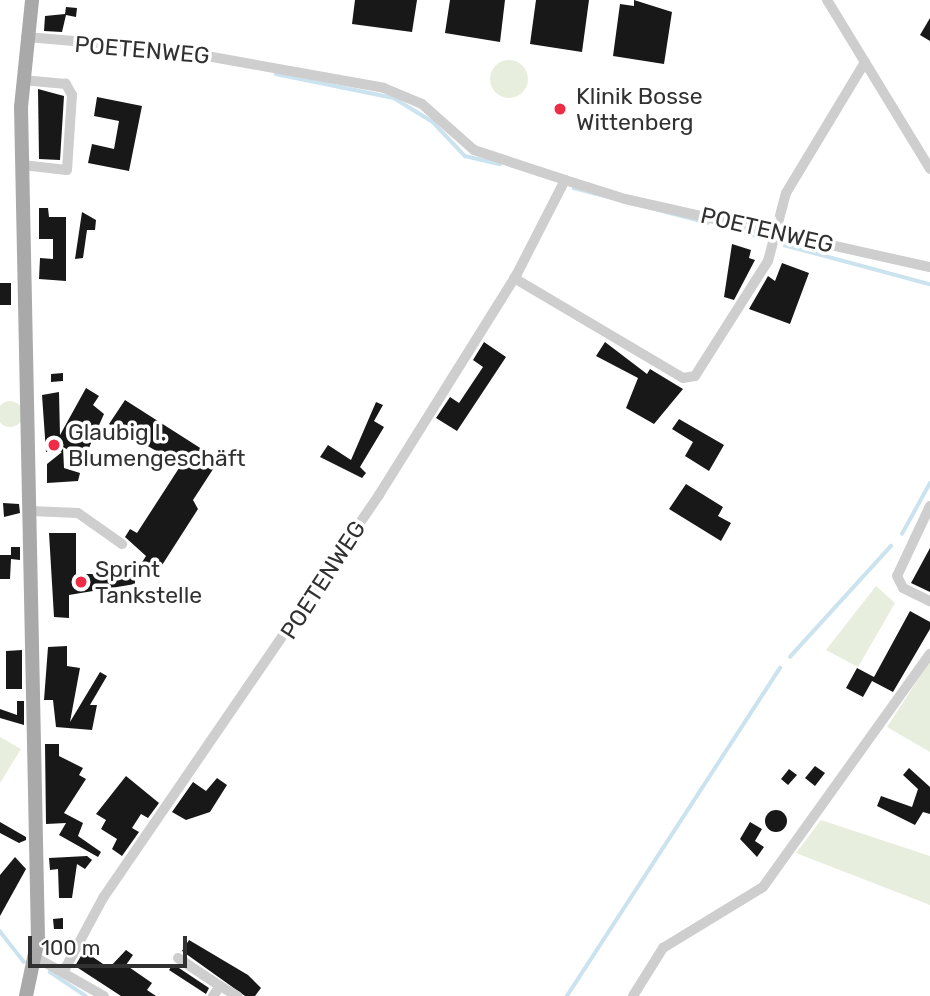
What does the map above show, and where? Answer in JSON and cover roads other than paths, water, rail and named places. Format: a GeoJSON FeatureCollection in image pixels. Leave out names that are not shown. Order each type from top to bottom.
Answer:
{"type":"FeatureCollection","features":[{"type":"Feature","properties":{"kind":"main road"},"geometry":{"type":"LineString","coordinates":[[26,996],[36,964],[22,165],[22,80],[32,0]]}},
{"type":"Feature","properties":{"kind":"street"},"geometry":{"type":"LineString","coordinates":[[827,0],[930,169]]}},
{"type":"Feature","properties":{"kind":"street","name":"POETENWEG"},"geometry":{"type":"LineString","coordinates":[[26,37],[168,49],[384,88],[422,104],[474,150],[565,180],[930,267]]}},
{"type":"Feature","properties":{"kind":"street"},"geometry":{"type":"LineString","coordinates":[[514,278],[688,379],[751,290],[775,232],[786,193],[865,62]]}},
{"type":"Feature","properties":{"kind":"street"},"geometry":{"type":"LineString","coordinates":[[22,80],[66,84],[72,95],[68,170],[22,165]]}},
{"type":"Feature","properties":{"kind":"street","name":"POETENWEG"},"geometry":{"type":"LineString","coordinates":[[65,969],[103,898],[283,642],[514,278],[565,180]]}},
{"type":"Feature","properties":{"kind":"street"},"geometry":{"type":"LineString","coordinates":[[930,506],[897,576],[904,588],[930,601]]}},
{"type":"Feature","properties":{"kind":"street"},"geometry":{"type":"LineString","coordinates":[[30,511],[78,513],[122,544]]}},
{"type":"Feature","properties":{"kind":"street"},"geometry":{"type":"LineString","coordinates":[[633,996],[663,948],[763,887],[930,654]]}},
{"type":"Feature","properties":{"kind":"street"},"geometry":{"type":"LineString","coordinates":[[178,958],[237,996]]}},
{"type":"Feature","properties":{"kind":"street"},"geometry":{"type":"LineString","coordinates":[[36,964],[65,969],[104,996]]}},
{"type":"Feature","properties":{"kind":"street"},"geometry":{"type":"LineString","coordinates":[[213,996],[220,986]]}},
{"type":"Feature","properties":{"kind":"waterway"},"geometry":{"type":"LineString","coordinates":[[276,74],[394,98],[433,122],[465,156],[500,164]]}},
{"type":"Feature","properties":{"kind":"waterway"},"geometry":{"type":"LineString","coordinates":[[574,188],[708,223]]}},
{"type":"Feature","properties":{"kind":"waterway"},"geometry":{"type":"LineString","coordinates":[[719,225],[767,239]]}},
{"type":"Feature","properties":{"kind":"waterway"},"geometry":{"type":"LineString","coordinates":[[784,245],[930,284]]}},
{"type":"Feature","properties":{"kind":"waterway"},"geometry":{"type":"LineString","coordinates":[[902,534],[930,483]]}},
{"type":"Feature","properties":{"kind":"waterway"},"geometry":{"type":"LineString","coordinates":[[790,657],[891,546]]}},
{"type":"Feature","properties":{"kind":"waterway"},"geometry":{"type":"LineString","coordinates":[[567,996],[780,668]]}},
{"type":"Feature","properties":{"kind":"waterway"},"geometry":{"type":"LineString","coordinates":[[0,931],[24,962]]}},
{"type":"Feature","properties":{"kind":"waterway"},"geometry":{"type":"LineString","coordinates":[[50,972],[86,996]]}},
{"type":"Feature","properties":{"kind":"place","name":"Klinik Bosse Wittenberg"},"geometry":{"type":"Point","coordinates":[560,109]}},
{"type":"Feature","properties":{"kind":"place","name":"Glaubig I. Blumengeschäft"},"geometry":{"type":"Point","coordinates":[54,445]}},
{"type":"Feature","properties":{"kind":"place","name":"Sprint Tankstelle"},"geometry":{"type":"Point","coordinates":[81,582]}}]}
